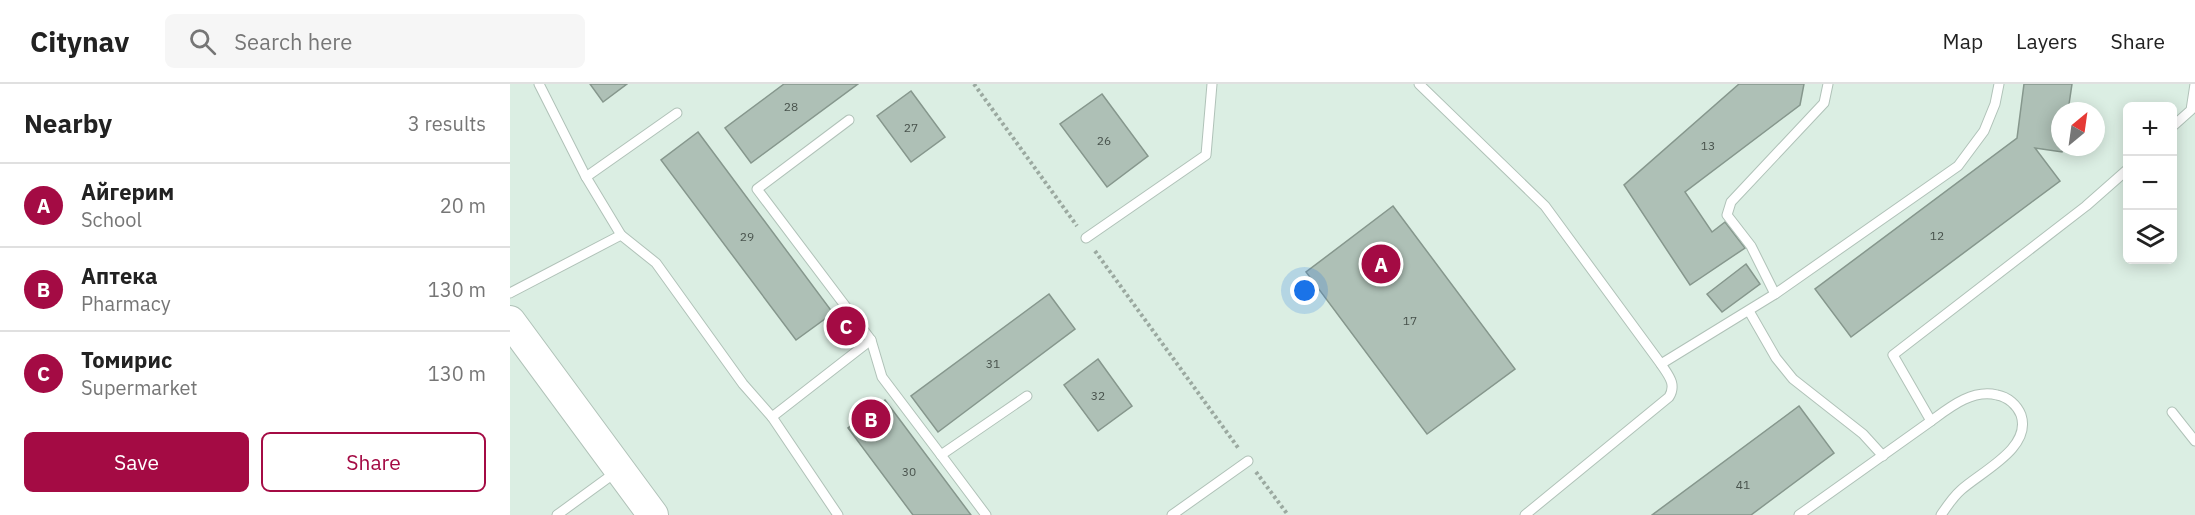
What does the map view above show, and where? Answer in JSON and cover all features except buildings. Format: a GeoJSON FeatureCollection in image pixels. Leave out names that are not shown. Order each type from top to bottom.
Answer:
{"type":"FeatureCollection","features":[{"type":"Feature","properties":{"kind":"main road"},"geometry":{"type":"LineString","coordinates":[[510,321],[653,515]]}},
{"type":"Feature","properties":{"kind":"lane"},"geometry":{"type":"LineString","coordinates":[[539,84],[586,177],[621,235],[656,263],[743,384],[771,417],[838,515]]}},
{"type":"Feature","properties":{"kind":"lane"},"geometry":{"type":"LineString","coordinates":[[1086,238],[1206,155],[1212,84]]}},
{"type":"Feature","properties":{"kind":"lane"},"geometry":{"type":"LineString","coordinates":[[1419,84],[1545,206],[1661,364],[1673,384],[1673,391],[1669,397],[1526,515]]}},
{"type":"Feature","properties":{"kind":"lane"},"geometry":{"type":"LineString","coordinates":[[1776,294],[1751,246],[1727,216],[1731,202],[1824,103],[1828,84]]}},
{"type":"Feature","properties":{"kind":"lane"},"geometry":{"type":"LineString","coordinates":[[1661,364],[1776,294],[1958,166],[1984,131],[1995,104],[1999,84]]}},
{"type":"Feature","properties":{"kind":"lane"},"geometry":{"type":"LineString","coordinates":[[2177,123],[2191,110],[2195,84]]}},
{"type":"Feature","properties":{"kind":"lane"},"geometry":{"type":"LineString","coordinates":[[586,177],[677,113]]}},
{"type":"Feature","properties":{"kind":"lane"},"geometry":{"type":"LineString","coordinates":[[849,120],[757,189],[871,340],[882,377],[986,515]]}},
{"type":"Feature","properties":{"kind":"lane"},"geometry":{"type":"LineString","coordinates":[[1931,421],[1893,356],[2086,206],[2123,173]]}},
{"type":"Feature","properties":{"kind":"lane"},"geometry":{"type":"LineString","coordinates":[[510,293],[621,235]]}},
{"type":"Feature","properties":{"kind":"lane"},"geometry":{"type":"LineString","coordinates":[[1749,311],[1776,358],[1793,378],[1863,434],[1883,456]]}},
{"type":"Feature","properties":{"kind":"lane"},"geometry":{"type":"LineString","coordinates":[[771,417],[871,340]]}},
{"type":"Feature","properties":{"kind":"lane"},"geometry":{"type":"LineString","coordinates":[[1799,515],[1931,421],[1969,397],[1985,393],[2000,395],[2011,401],[2019,410],[2023,423],[2022,434],[2013,449],[1961,490],[1941,515]]}},
{"type":"Feature","properties":{"kind":"lane"},"geometry":{"type":"LineString","coordinates":[[942,455],[1027,396]]}},
{"type":"Feature","properties":{"kind":"lane"},"geometry":{"type":"LineString","coordinates":[[2172,412],[2195,441]]}},
{"type":"Feature","properties":{"kind":"lane"},"geometry":{"type":"LineString","coordinates":[[1172,515],[1248,461]]}},
{"type":"Feature","properties":{"kind":"lane"},"geometry":{"type":"LineString","coordinates":[[557,515],[619,469]]}},
{"type":"Feature","properties":{"kind":"path"},"geometry":{"type":"LineString","coordinates":[[974,84],[1288,515]]}},
{"type":"Feature","properties":{"kind":"place","name":"Айгерим"},"geometry":{"type":"Point","coordinates":[1381,264]}},
{"type":"Feature","properties":{"kind":"place","name":"Томирис"},"geometry":{"type":"Point","coordinates":[846,326]}},
{"type":"Feature","properties":{"kind":"place","name":"Аптека"},"geometry":{"type":"Point","coordinates":[871,419]}}]}
